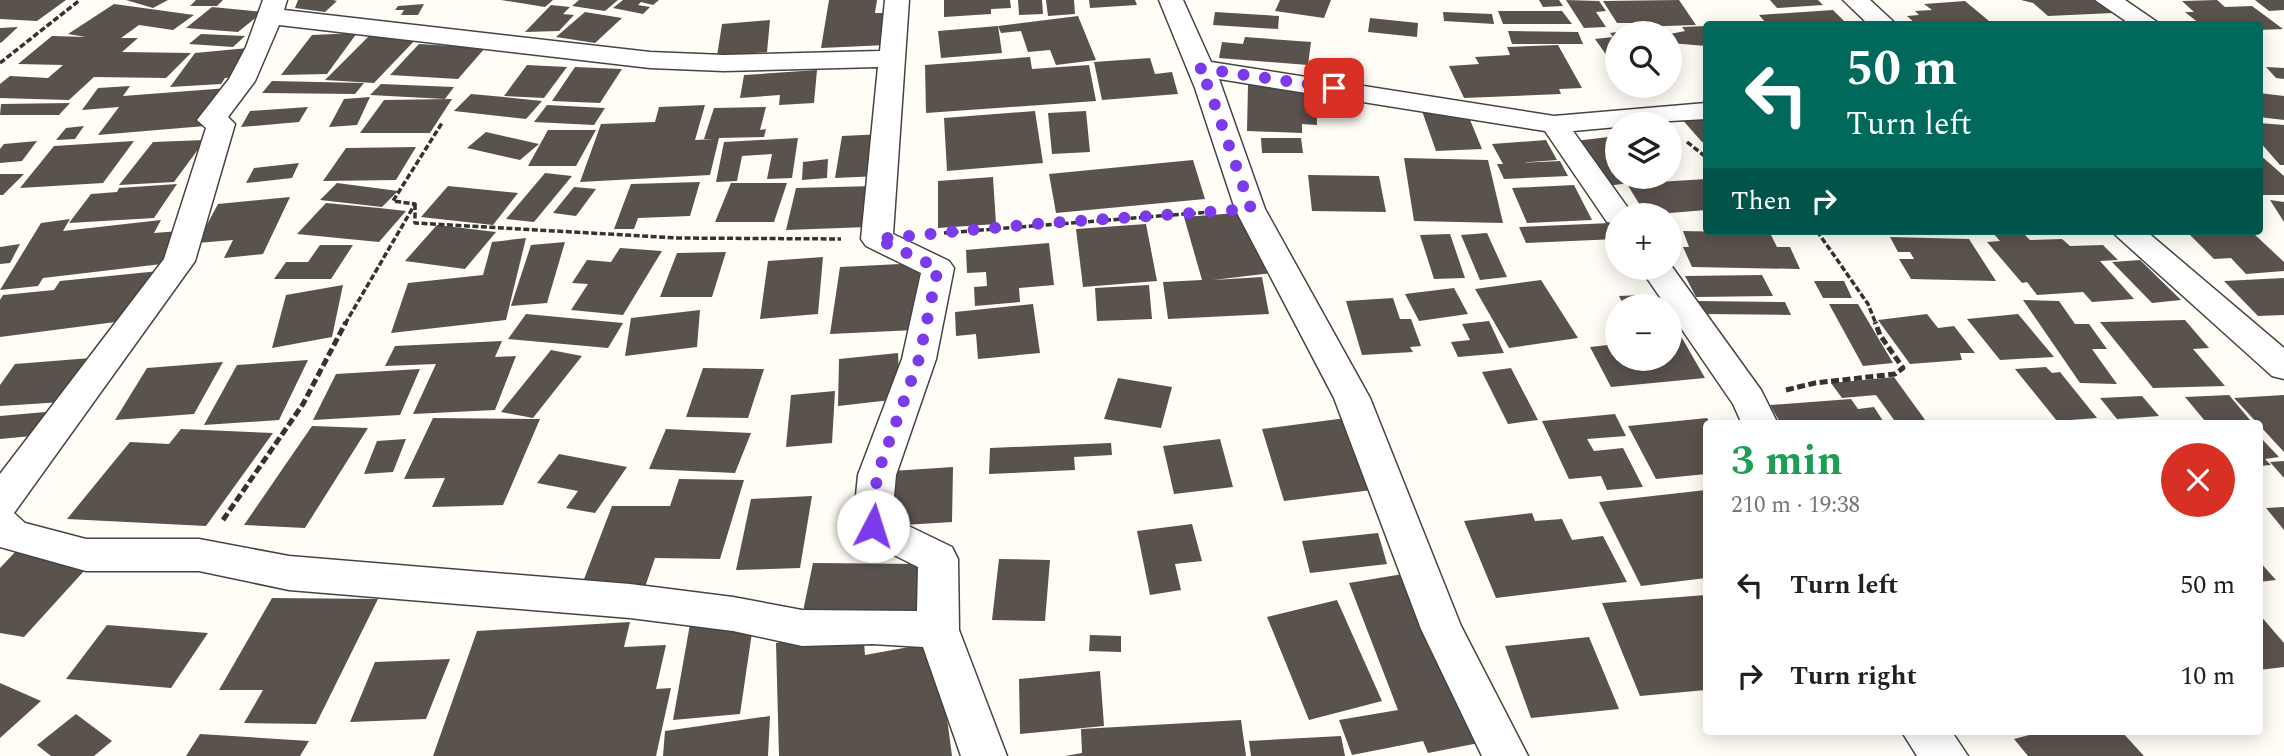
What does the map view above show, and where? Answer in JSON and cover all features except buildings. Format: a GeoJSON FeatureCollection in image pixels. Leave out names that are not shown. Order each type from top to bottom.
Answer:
{"type":"FeatureCollection","features":[{"type":"Feature","properties":{"kind":"street"},"geometry":{"type":"LineString","coordinates":[[897,0],[877,239],[938,268],[919,359],[877,475],[873,526],[939,559],[938,630],[984,756]]}},
{"type":"Feature","properties":{"kind":"street"},"geometry":{"type":"LineString","coordinates":[[1171,0],[1198,68],[1209,88],[1251,209],[1352,398],[1442,629],[1506,756]]}},
{"type":"Feature","properties":{"kind":"street"},"geometry":{"type":"LineString","coordinates":[[1855,0],[1880,21]]}},
{"type":"Feature","properties":{"kind":"street"},"geometry":{"type":"LineString","coordinates":[[2107,0],[2142,21]]}},
{"type":"Feature","properties":{"kind":"street"},"geometry":{"type":"LineString","coordinates":[[0,503],[179,261],[221,124],[211,120],[241,81],[259,47],[272,8],[650,60],[724,63],[894,59]]}},
{"type":"Feature","properties":{"kind":"street"},"geometry":{"type":"LineString","coordinates":[[1198,68],[1554,124],[1703,111]]}},
{"type":"Feature","properties":{"kind":"street"},"geometry":{"type":"LineString","coordinates":[[1554,124],[1610,203]]}},
{"type":"Feature","properties":{"kind":"street"},"geometry":{"type":"LineString","coordinates":[[2132,235],[2284,367]]}},
{"type":"Feature","properties":{"kind":"street"},"geometry":{"type":"LineString","coordinates":[[1664,280],[1754,411]]}},
{"type":"Feature","properties":{"kind":"street"},"geometry":{"type":"LineString","coordinates":[[0,523],[13,536],[86,555],[199,555],[289,573],[630,601],[733,614],[802,628],[872,626],[938,630]]}},
{"type":"Feature","properties":{"kind":"street"},"geometry":{"type":"LineString","coordinates":[[1927,735],[1945,756]]}},
{"type":"Feature","properties":{"kind":"path"},"geometry":{"type":"LineString","coordinates":[[0,62],[80,0]]}},
{"type":"Feature","properties":{"kind":"path"},"geometry":{"type":"LineString","coordinates":[[415,204],[393,201],[442,123]]}},
{"type":"Feature","properties":{"kind":"path"},"geometry":{"type":"LineString","coordinates":[[415,204],[415,223],[678,238],[877,239]]}},
{"type":"Feature","properties":{"kind":"path"},"geometry":{"type":"LineString","coordinates":[[199,555],[303,404],[362,291],[415,204]]}},
{"type":"Feature","properties":{"kind":"path"},"geometry":{"type":"LineString","coordinates":[[942,233],[1251,209]]}},
{"type":"Feature","properties":{"kind":"path"},"geometry":{"type":"LineString","coordinates":[[1754,411],[1815,383],[1895,373],[1903,368],[1881,335],[1868,304],[1820,235]]}},
{"type":"Feature","properties":{"kind":"route"},"geometry":{"type":"LineString","coordinates":[[873,526],[877,475],[919,359],[938,268],[877,239],[1034,224],[1251,209],[1209,88],[1198,68],[1334,88]]}}]}
